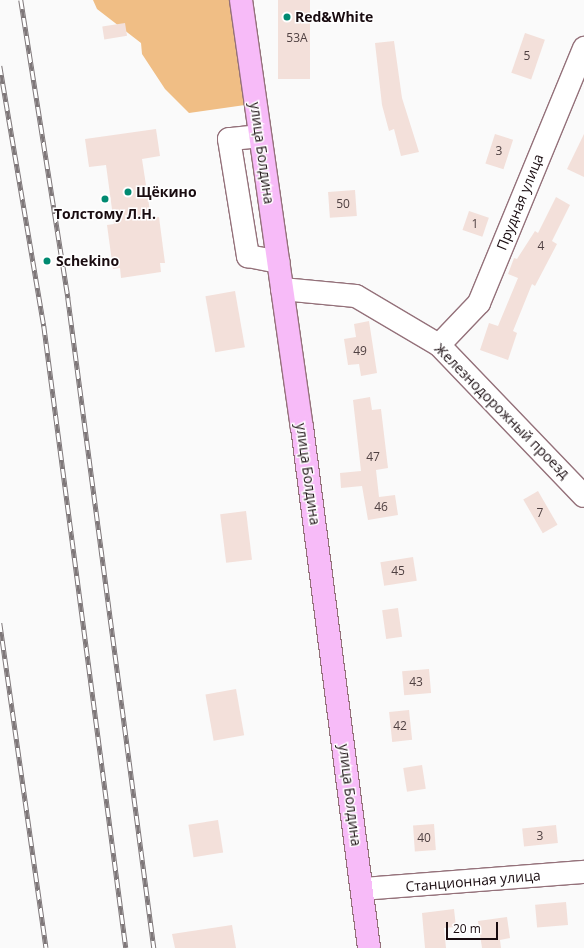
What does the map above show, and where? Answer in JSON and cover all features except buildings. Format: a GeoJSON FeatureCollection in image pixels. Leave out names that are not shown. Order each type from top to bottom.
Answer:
{"type":"FeatureCollection","features":[{"type":"Feature","properties":{"kind":"main road","name":"улица Болдина"},"geometry":{"type":"LineString","coordinates":[[241,0],[282,288],[369,948]]}},
{"type":"Feature","properties":{"kind":"street","name":"Прудная улица"},"geometry":{"type":"LineString","coordinates":[[439,346],[479,304],[584,48]]}},
{"type":"Feature","properties":{"kind":"street"},"geometry":{"type":"LineString","coordinates":[[260,136],[229,139],[248,256],[278,262]]}},
{"type":"Feature","properties":{"kind":"street","name":"Железнодорожный проезд"},"geometry":{"type":"LineString","coordinates":[[282,288],[356,296],[439,346],[582,488]]}},
{"type":"Feature","properties":{"kind":"street","name":"Станционная улица"},"geometry":{"type":"LineString","coordinates":[[362,889],[584,872]]}},
{"type":"Feature","properties":{"kind":"shaded area"},"geometry":{"type":"Polygon","coordinates":[[[93,0],[236,0],[252,104],[189,113],[165,89],[142,54],[141,43],[97,9],[93,0]]]}},
{"type":"Feature","properties":{"kind":"railway"},"geometry":{"type":"LineString","coordinates":[[21,0],[68,298],[154,948]]}},
{"type":"Feature","properties":{"kind":"railway"},"geometry":{"type":"LineString","coordinates":[[0,66],[44,326],[126,948]]}},
{"type":"Feature","properties":{"kind":"railway"},"geometry":{"type":"LineString","coordinates":[[0,623],[46,948]]}},
{"type":"Feature","properties":{"kind":"place","name":"Red&White"},"geometry":{"type":"Point","coordinates":[287,17]}},
{"type":"Feature","properties":{"kind":"place","name":"Щёкино"},"geometry":{"type":"Point","coordinates":[128,192]}},
{"type":"Feature","properties":{"kind":"place","name":"Толстому Л.Н."},"geometry":{"type":"Point","coordinates":[105,199]}},
{"type":"Feature","properties":{"kind":"place","name":"Schekino"},"geometry":{"type":"Point","coordinates":[47,261]}}]}
